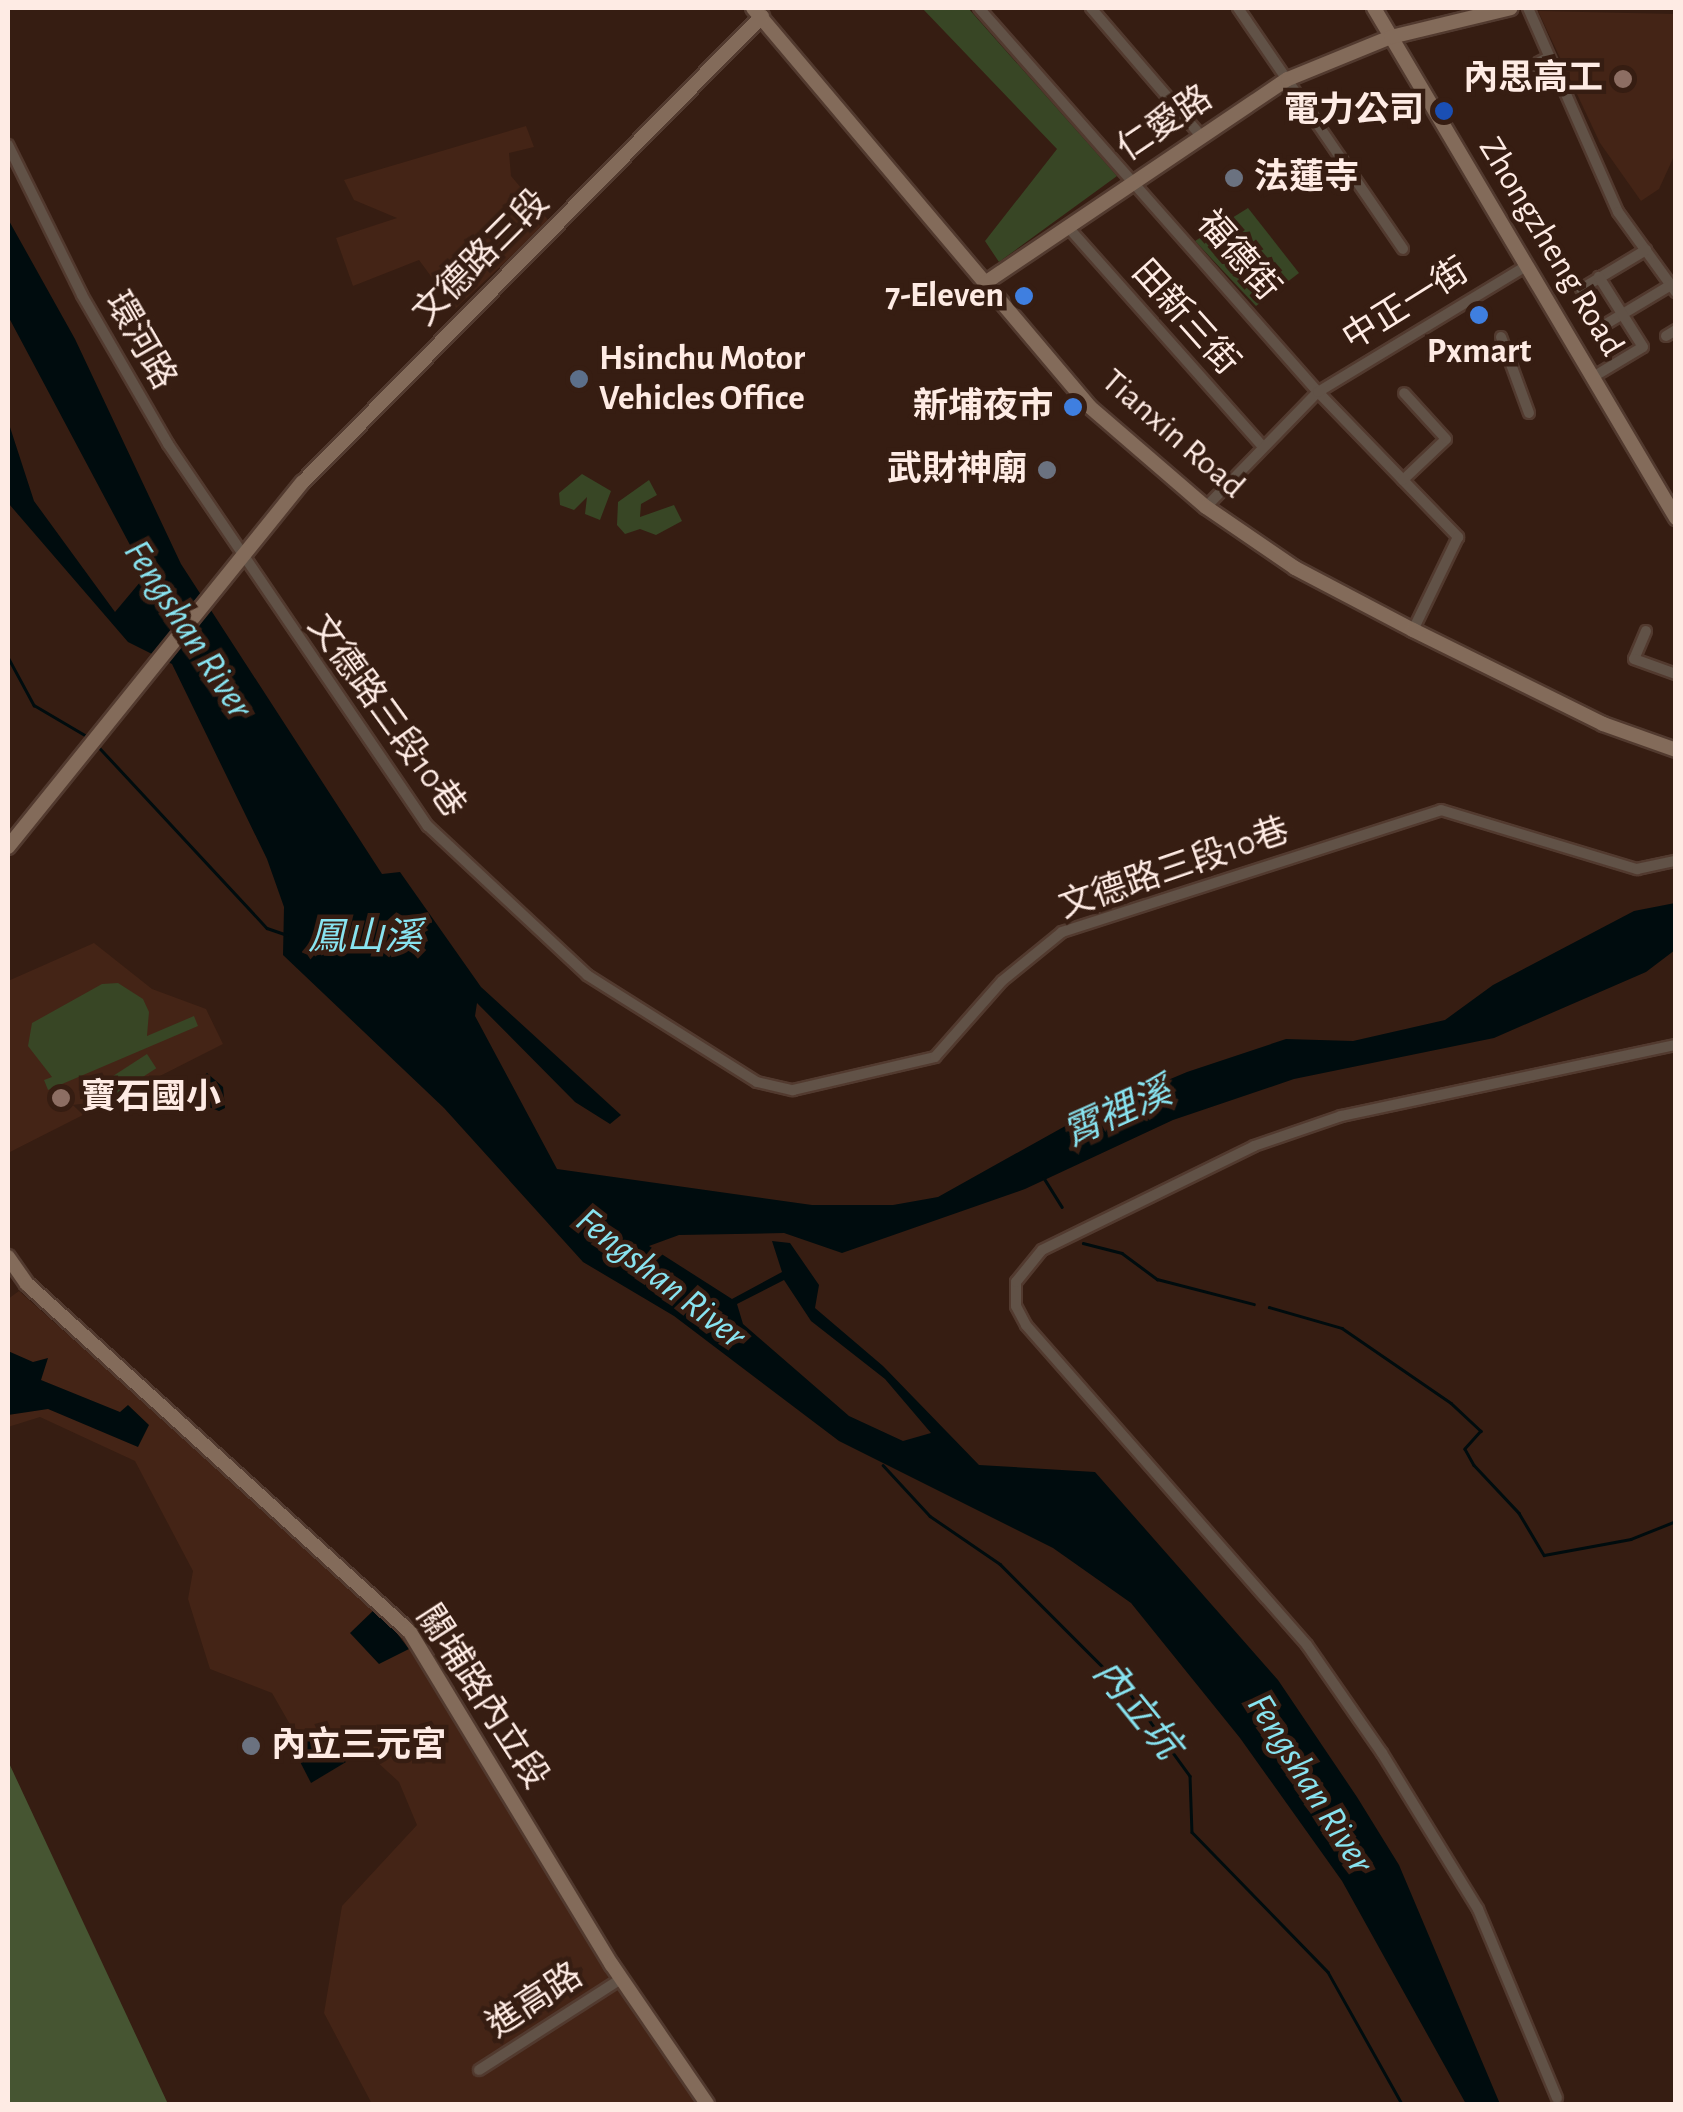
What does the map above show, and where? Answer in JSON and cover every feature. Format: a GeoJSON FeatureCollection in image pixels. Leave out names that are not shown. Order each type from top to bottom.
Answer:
{"type":"FeatureCollection","features":[{"type":"Feature","properties":{"kind":"main road","name":"Zhongzheng Road"},"geometry":{"type":"LineString","coordinates":[[1374,8],[1676,518]]}},
{"type":"Feature","properties":{"kind":"main road","name":"仁愛路"},"geometry":{"type":"LineString","coordinates":[[984,283],[1288,79],[1391,37],[1512,8]]}},
{"type":"Feature","properties":{"kind":"main road","name":"Tianxin Road"},"geometry":{"type":"LineString","coordinates":[[762,10],[1090,407],[1206,507],[1294,568],[1413,630],[1603,724],[1676,750]]}},
{"type":"Feature","properties":{"kind":"main road","name":"文德路三段"},"geometry":{"type":"LineString","coordinates":[[8,847],[239,556],[303,482],[762,10]]}},
{"type":"Feature","properties":{"kind":"main road","name":"關埔路內立段"},"geometry":{"type":"LineString","coordinates":[[8,1257],[27,1284],[410,1632],[621,1979],[707,2104]]}},
{"type":"Feature","properties":{"kind":"street","name":"福德街"},"geometry":{"type":"LineString","coordinates":[[979,8],[1136,179],[1318,392],[1458,537],[1413,630]]}},
{"type":"Feature","properties":{"kind":"street"},"geometry":{"type":"LineString","coordinates":[[1091,8],[1201,136]]}},
{"type":"Feature","properties":{"kind":"street"},"geometry":{"type":"LineString","coordinates":[[1238,8],[1404,249]]}},
{"type":"Feature","properties":{"kind":"street"},"geometry":{"type":"LineString","coordinates":[[1528,8],[1546,58],[1618,212],[1673,288],[1606,324]]}},
{"type":"Feature","properties":{"kind":"street"},"geometry":{"type":"LineString","coordinates":[[1516,74],[1546,58]]}},
{"type":"Feature","properties":{"kind":"street","name":"環河路"},"geometry":{"type":"LineString","coordinates":[[8,145],[82,295],[239,556]]}},
{"type":"Feature","properties":{"kind":"street","name":"田新三街"},"geometry":{"type":"LineString","coordinates":[[1067,226],[1262,446]]}},
{"type":"Feature","properties":{"kind":"street"},"geometry":{"type":"LineString","coordinates":[[1581,290],[1646,250]]}},
{"type":"Feature","properties":{"kind":"street","name":"中正一街"},"geometry":{"type":"LineString","coordinates":[[1206,507],[1318,392],[1524,267]]}},
{"type":"Feature","properties":{"kind":"street"},"geometry":{"type":"LineString","coordinates":[[1593,377],[1643,346],[1600,277]]}},
{"type":"Feature","properties":{"kind":"street"},"geometry":{"type":"LineString","coordinates":[[1501,337],[1529,413]]}},
{"type":"Feature","properties":{"kind":"street"},"geometry":{"type":"LineString","coordinates":[[1404,392],[1446,439],[1404,480]]}},
{"type":"Feature","properties":{"kind":"street","name":"文德路三段10巷"},"geometry":{"type":"LineString","coordinates":[[239,556],[428,826],[587,975],[757,1082],[793,1090],[934,1057],[1002,980],[1062,932],[1441,810],[1637,870],[1676,861]]}},
{"type":"Feature","properties":{"kind":"street"},"geometry":{"type":"LineString","coordinates":[[1646,631],[1634,659],[1676,674]]}},
{"type":"Feature","properties":{"kind":"street"},"geometry":{"type":"LineString","coordinates":[[1557,2098],[1478,1910],[1382,1753],[1307,1644],[1026,1325],[1016,1306],[1016,1282],[1042,1250],[1254,1146],[1341,1116],[1676,1044]]}},
{"type":"Feature","properties":{"kind":"street","name":"進高路"},"geometry":{"type":"LineString","coordinates":[[479,2070],[621,1979]]}},
{"type":"Feature","properties":{"kind":"shaded area","name":"內思高工"},"geometry":{"type":"Polygon","coordinates":[[[1538,11],[1675,14],[1675,154],[1659,189],[1641,201],[1600,143],[1538,11]]]}},
{"type":"Feature","properties":{"kind":"shaded area"},"geometry":{"type":"Polygon","coordinates":[[[526,126],[534,147],[509,153],[511,176],[549,221],[455,309],[419,260],[353,286],[336,238],[397,218],[354,200],[344,180],[526,126]]]}},
{"type":"Feature","properties":{"kind":"shaded area","name":"寶石國小"},"geometry":{"type":"Polygon","coordinates":[[[94,943],[152,989],[206,1009],[223,1044],[8,1153],[8,981],[94,943]]]}},
{"type":"Feature","properties":{"kind":"shaded area"},"geometry":{"type":"Polygon","coordinates":[[[19,1291],[409,1638],[702,2104],[372,2104],[324,2013],[342,1906],[417,1825],[399,1782],[352,1739],[292,1728],[272,1693],[210,1669],[188,1599],[193,1571],[135,1461],[40,1417],[8,1427],[8,1299],[19,1291]]]}},
{"type":"Feature","properties":{"kind":"green space"},"geometry":{"type":"Polygon","coordinates":[[[922,8],[968,8],[1117,176],[999,262],[985,241],[1057,149],[922,8]]]}},
{"type":"Feature","properties":{"kind":"green space"},"geometry":{"type":"Polygon","coordinates":[[[1248,208],[1299,273],[1256,306],[1195,241],[1248,208]]]}},
{"type":"Feature","properties":{"kind":"green space"},"geometry":{"type":"Polygon","coordinates":[[[582,474],[611,491],[600,520],[585,514],[587,497],[574,510],[560,505],[559,493],[582,474]]]}},
{"type":"Feature","properties":{"kind":"green space"},"geometry":{"type":"Polygon","coordinates":[[[649,480],[657,495],[641,504],[640,517],[674,505],[682,521],[656,535],[640,529],[625,534],[617,525],[618,502],[649,480]]]}},
{"type":"Feature","properties":{"kind":"green space"},"geometry":{"type":"Polygon","coordinates":[[[118,983],[143,999],[149,1012],[147,1036],[194,1016],[198,1026],[48,1090],[44,1080],[52,1077],[28,1046],[32,1023],[102,984],[118,983]]]}},
{"type":"Feature","properties":{"kind":"green space"},"geometry":{"type":"Polygon","coordinates":[[[147,1054],[156,1068],[118,1093],[108,1079],[147,1054]]]}},
{"type":"Feature","properties":{"kind":"green space"},"geometry":{"type":"Polygon","coordinates":[[[8,1761],[168,2104],[8,2104],[8,1761]]]}},
{"type":"Feature","properties":{"kind":"water","name":"鳳山溪"},"geometry":{"type":"Polygon","coordinates":[[[8,219],[75,339],[181,564],[382,874],[400,872],[481,987],[621,1115],[610,1124],[575,1102],[477,1003],[475,1016],[557,1169],[812,1205],[893,1205],[938,1197],[1085,1115],[1187,1072],[1286,1039],[1353,1041],[1445,1020],[1493,985],[1634,911],[1675,903],[1675,950],[1646,972],[1494,1038],[1294,1079],[1173,1120],[1025,1189],[842,1253],[784,1233],[679,1235],[649,1246],[732,1299],[782,1272],[772,1241],[790,1243],[819,1285],[815,1308],[883,1366],[979,1465],[1095,1472],[1278,1680],[1357,1797],[1399,1865],[1500,2104],[1466,2104],[1342,1881],[1240,1738],[1131,1603],[1053,1548],[839,1441],[674,1316],[583,1262],[444,1108],[283,955],[284,907],[267,859],[172,664],[128,642],[9,504],[8,421],[34,501],[115,612],[146,575],[8,316],[8,219]],[[784,1280],[737,1304],[743,1324],[849,1416],[903,1441],[931,1433],[885,1379],[811,1321],[784,1280]]]}},
{"type":"Feature","properties":{"kind":"water"},"geometry":{"type":"Polygon","coordinates":[[[207,1073],[223,1087],[225,1108],[219,1111],[196,1102],[190,1090],[207,1073]]]}},
{"type":"Feature","properties":{"kind":"water"},"geometry":{"type":"Polygon","coordinates":[[[8,1351],[33,1362],[48,1358],[41,1380],[120,1412],[128,1405],[149,1425],[138,1447],[48,1409],[8,1415],[8,1351]]]}},
{"type":"Feature","properties":{"kind":"water"},"geometry":{"type":"Polygon","coordinates":[[[377,1607],[409,1649],[379,1664],[350,1633],[377,1607]]]}},
{"type":"Feature","properties":{"kind":"water"},"geometry":{"type":"Polygon","coordinates":[[[306,1736],[323,1738],[346,1762],[311,1783],[295,1752],[306,1736]]]}},
{"type":"Feature","properties":{"kind":"waterway"},"geometry":{"type":"LineString","coordinates":[[8,657],[34,705],[90,738]]}},
{"type":"Feature","properties":{"kind":"waterway"},"geometry":{"type":"LineString","coordinates":[[96,744],[267,928],[287,935]]}},
{"type":"Feature","properties":{"kind":"waterway"},"geometry":{"type":"LineString","coordinates":[[1676,847],[1676,855]]}},
{"type":"Feature","properties":{"kind":"waterway"},"geometry":{"type":"LineString","coordinates":[[1044,1178],[1062,1207]]}},
{"type":"Feature","properties":{"kind":"waterway"},"geometry":{"type":"LineString","coordinates":[[1083,1243],[1122,1253],[1157,1279],[1254,1304]]}},
{"type":"Feature","properties":{"kind":"waterway"},"geometry":{"type":"LineString","coordinates":[[1269,1307],[1342,1328],[1451,1403],[1481,1431],[1465,1449],[1474,1465],[1519,1513],[1544,1555],[1631,1539],[1676,1521]]}},
{"type":"Feature","properties":{"kind":"waterway","name":"內立坑"},"geometry":{"type":"LineString","coordinates":[[883,1465],[930,1516],[1000,1564],[1131,1695],[1190,1776],[1192,1832],[1328,1972],[1402,2104]]}},
{"type":"Feature","properties":{"kind":"place","name":"內思高工"},"geometry":{"type":"Point","coordinates":[1623,79]}},
{"type":"Feature","properties":{"kind":"place","name":"電力公司"},"geometry":{"type":"Point","coordinates":[1444,111]}},
{"type":"Feature","properties":{"kind":"place","name":"法蓮寺"},"geometry":{"type":"Point","coordinates":[1234,178]}},
{"type":"Feature","properties":{"kind":"place","name":"7-Eleven"},"geometry":{"type":"Point","coordinates":[1024,296]}},
{"type":"Feature","properties":{"kind":"place","name":"Pxmart"},"geometry":{"type":"Point","coordinates":[1479,315]}},
{"type":"Feature","properties":{"kind":"place","name":"Hsinchu Motor Vehicles Office"},"geometry":{"type":"Point","coordinates":[579,379]}},
{"type":"Feature","properties":{"kind":"place","name":"新埔夜市"},"geometry":{"type":"Point","coordinates":[1073,407]}},
{"type":"Feature","properties":{"kind":"place","name":"武財神廟"},"geometry":{"type":"Point","coordinates":[1047,470]}},
{"type":"Feature","properties":{"kind":"place","name":"寶石國小"},"geometry":{"type":"Point","coordinates":[61,1098]}},
{"type":"Feature","properties":{"kind":"place","name":"內立三元宮"},"geometry":{"type":"Point","coordinates":[251,1746]}},
{"type":"Feature","properties":{"kind":"water label","name":"Fengshan River"},"geometry":{"type":"Point","coordinates":[187,630]}},
{"type":"Feature","properties":{"kind":"water label","name":"霄裡溪"},"geometry":{"type":"Point","coordinates":[1118,1114]}},
{"type":"Feature","properties":{"kind":"water label","name":"Fengshan River"},"geometry":{"type":"Point","coordinates":[660,1279]}},
{"type":"Feature","properties":{"kind":"water label","name":"Fengshan River"},"geometry":{"type":"Point","coordinates":[1309,1784]}}]}
